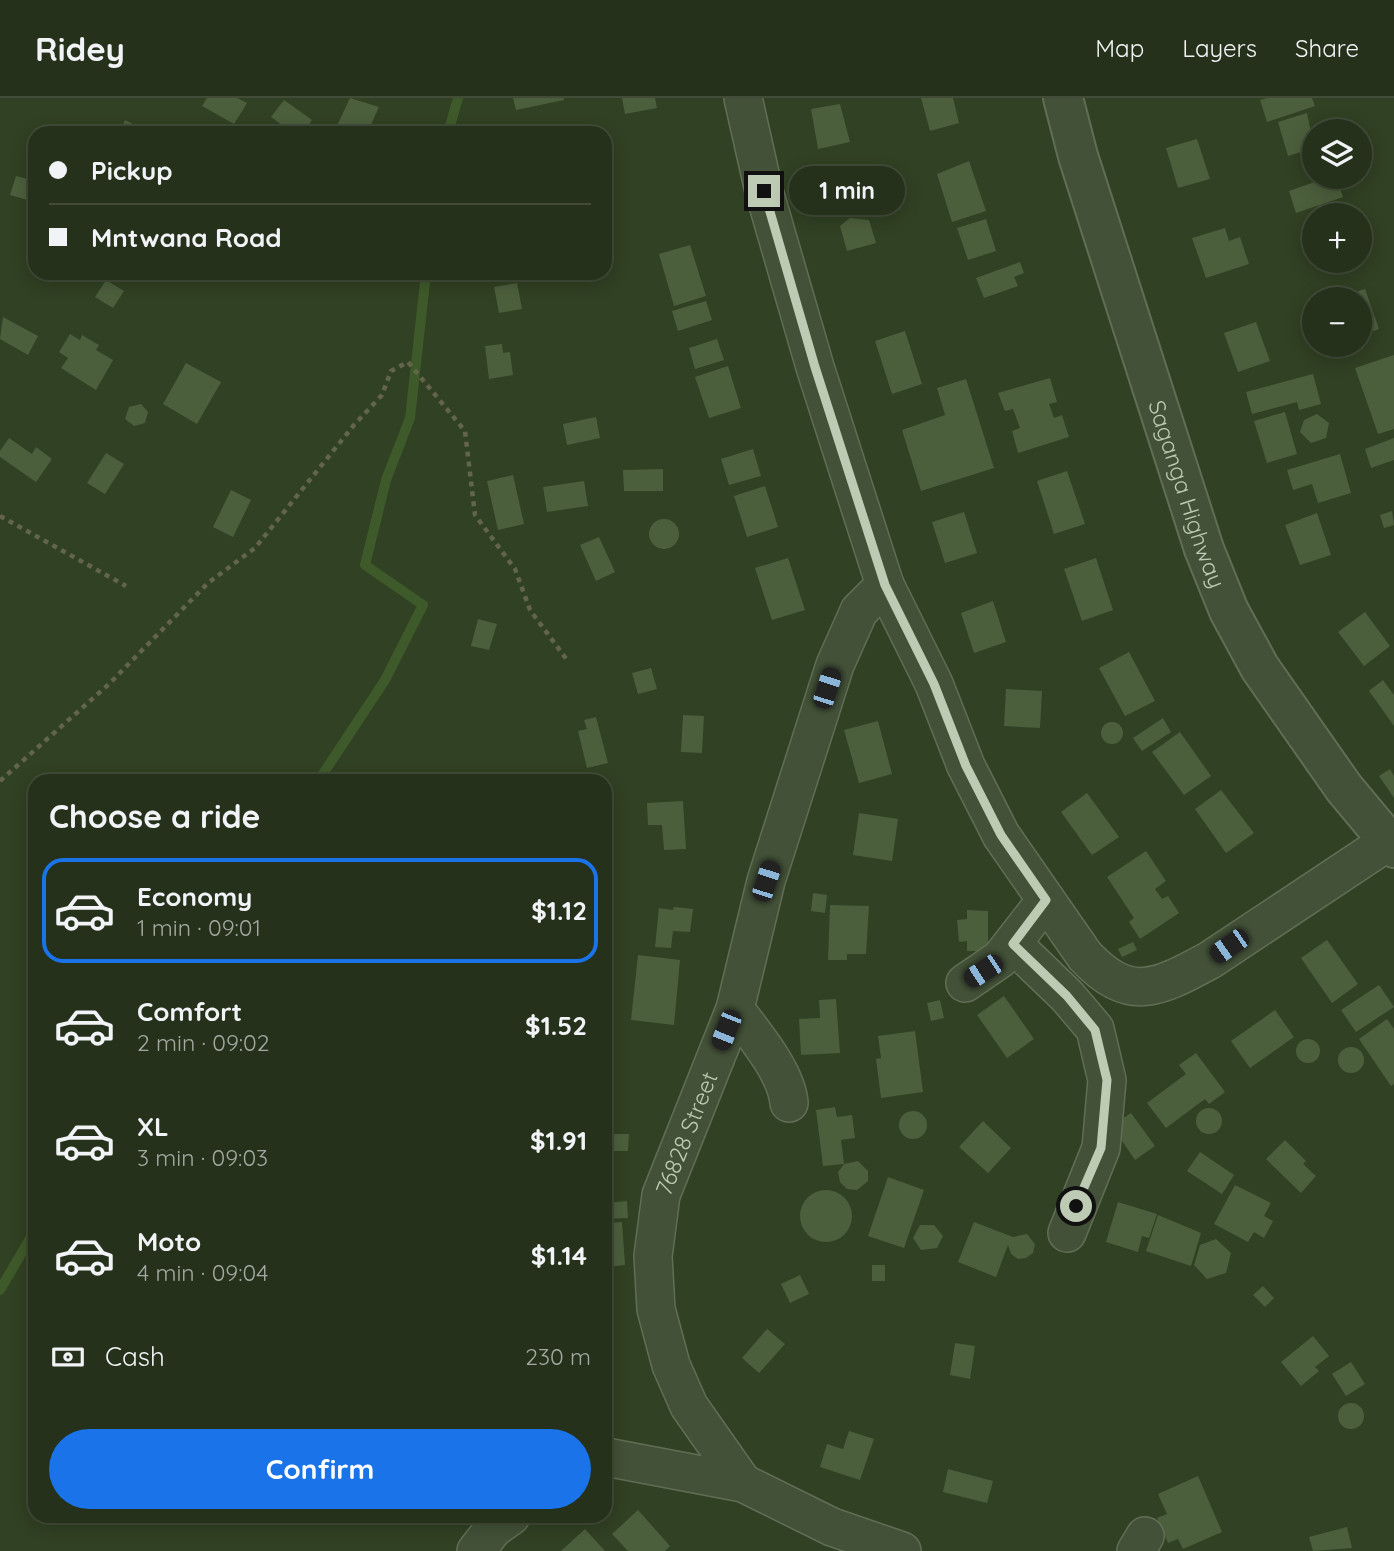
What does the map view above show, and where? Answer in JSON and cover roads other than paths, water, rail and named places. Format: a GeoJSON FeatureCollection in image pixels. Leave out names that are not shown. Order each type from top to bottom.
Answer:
{"type":"FeatureCollection","features":[{"type":"Feature","properties":{"kind":"street"},"geometry":{"type":"LineString","coordinates":[[743,98],[764,191],[885,585],[934,684],[966,766],[1001,835],[1084,956],[1101,973],[1124,986],[1148,987],[1181,975],[1210,960],[1391,845]]}},
{"type":"Feature","properties":{"kind":"street","name":"Saganga Highway"},"geometry":{"type":"LineString","coordinates":[[1063,98],[1078,156],[1196,522],[1229,611],[1260,668],[1344,788],[1391,845]]}},
{"type":"Feature","properties":{"kind":"street","name":"76828 Street"},"geometry":{"type":"LineString","coordinates":[[743,1483],[689,1406],[671,1365],[656,1309],[653,1256],[661,1195],[735,1009],[766,881],[835,664],[859,611],[885,585]]}},
{"type":"Feature","properties":{"kind":"street"},"geometry":{"type":"LineString","coordinates":[[965,983],[1000,960],[1046,900]]}},
{"type":"Feature","properties":{"kind":"street"},"geometry":{"type":"LineString","coordinates":[[1013,944],[1067,996],[1095,1030],[1107,1080],[1101,1148],[1067,1233]]}},
{"type":"Feature","properties":{"kind":"street"},"geometry":{"type":"LineString","coordinates":[[735,1009],[788,1091],[789,1103]]}},
{"type":"Feature","properties":{"kind":"street"},"geometry":{"type":"LineString","coordinates":[[612,1458],[743,1483],[832,1527],[902,1551]]}},
{"type":"Feature","properties":{"kind":"street"},"geometry":{"type":"LineString","coordinates":[[476,1551],[493,1529],[502,1523]]}},
{"type":"Feature","properties":{"kind":"waterway"},"geometry":{"type":"LineString","coordinates":[[450,126],[458,98]]}},
{"type":"Feature","properties":{"kind":"waterway"},"geometry":{"type":"LineString","coordinates":[[323,774],[385,680],[423,605],[365,565],[386,480],[410,418],[425,280]]}},
{"type":"Feature","properties":{"kind":"waterway"},"geometry":{"type":"LineString","coordinates":[[0,1290],[28,1242]]}}]}
